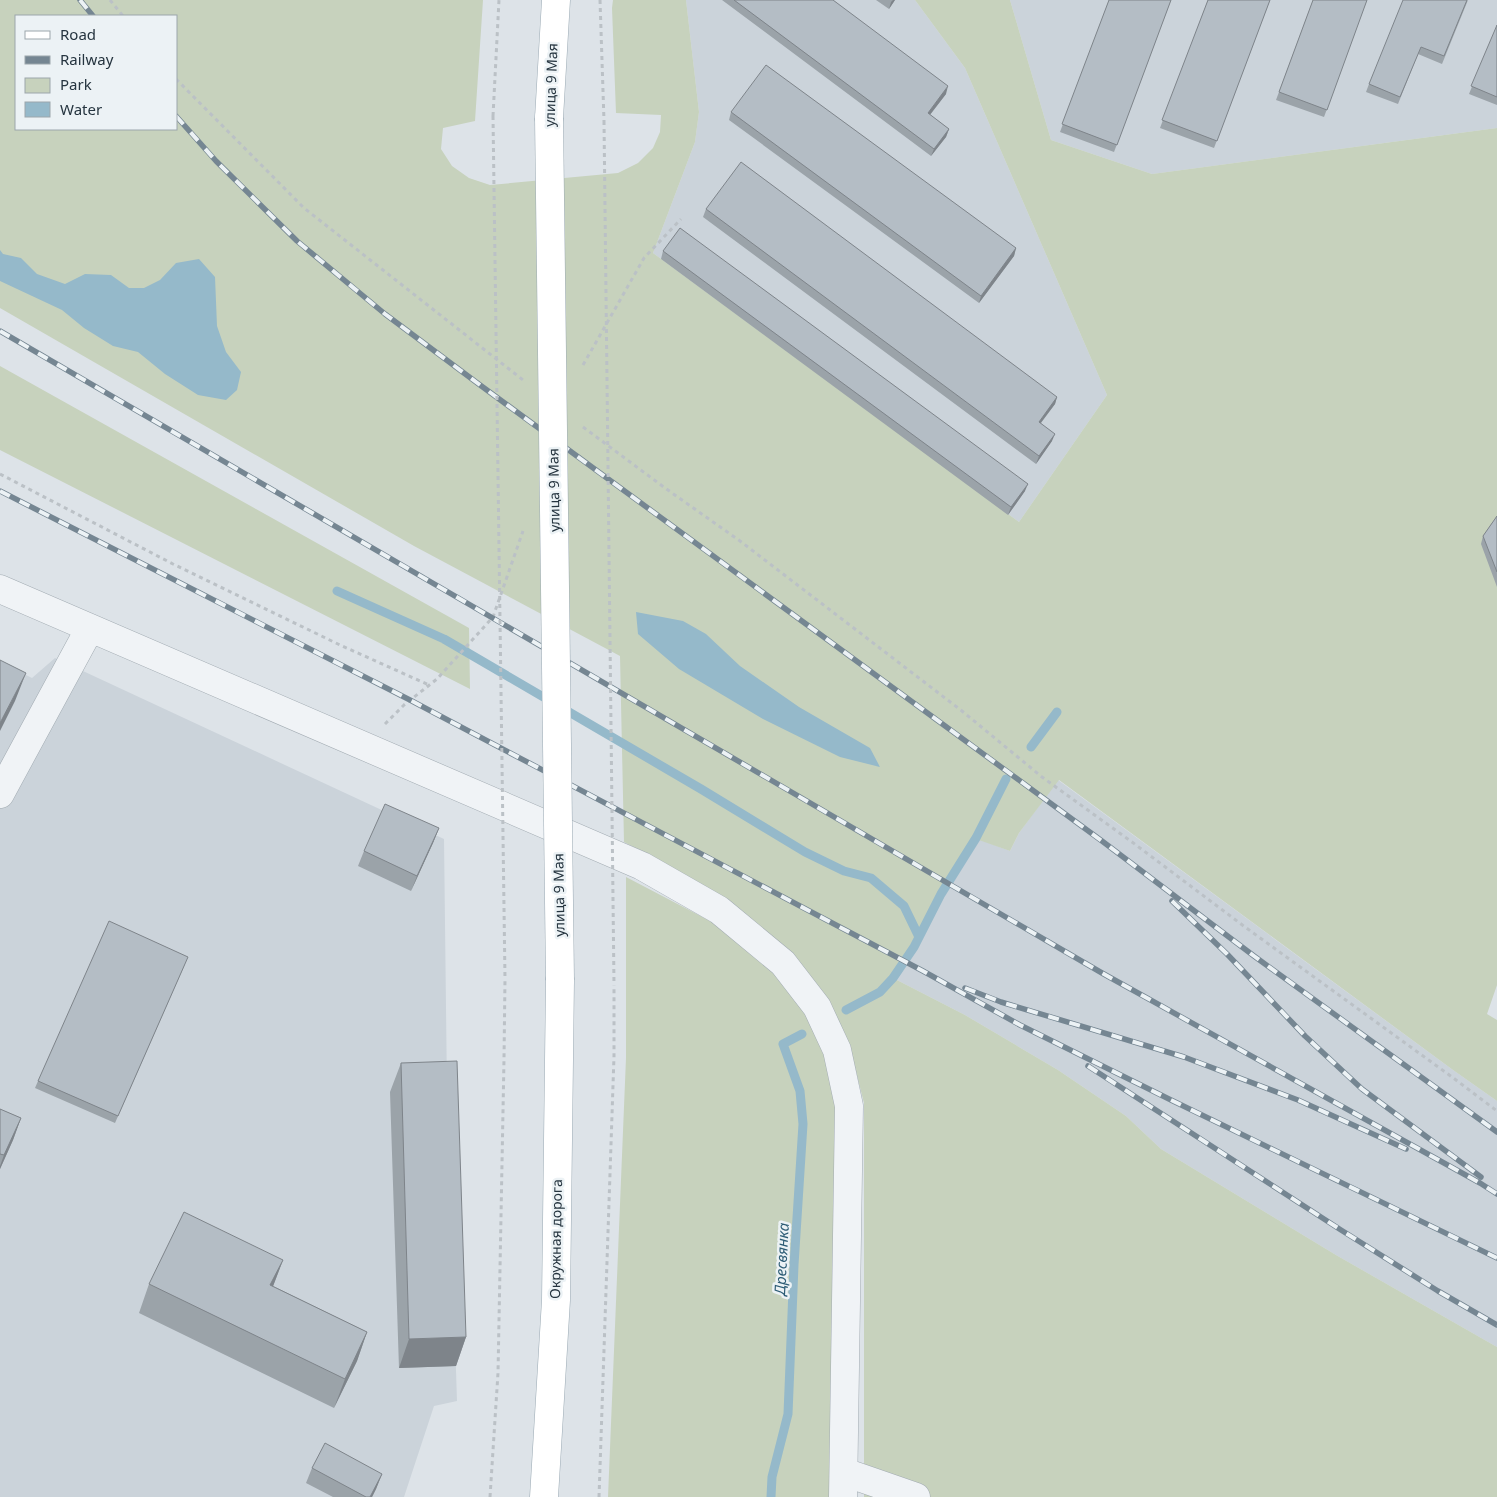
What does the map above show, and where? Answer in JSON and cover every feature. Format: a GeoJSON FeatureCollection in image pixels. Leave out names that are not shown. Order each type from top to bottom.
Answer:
{"type":"FeatureCollection","features":[{"type":"Feature","properties":{"kind":"main road","name":"улица 9 Мая"},"geometry":{"type":"LineString","coordinates":[[556,0],[549,118],[560,980]]}},
{"type":"Feature","properties":{"kind":"main road","name":"Окружная дорога"},"geometry":{"type":"LineString","coordinates":[[544,1497],[556,1300],[560,980]]}},
{"type":"Feature","properties":{"kind":"lane"},"geometry":{"type":"LineString","coordinates":[[0,589],[642,866],[719,910],[783,963],[817,1007],[837,1050],[848,1106],[844,1485],[916,1497]]}},
{"type":"Feature","properties":{"kind":"lane"},"geometry":{"type":"LineString","coordinates":[[0,794],[90,628]]}},
{"type":"Feature","properties":{"kind":"path"},"geometry":{"type":"LineString","coordinates":[[110,0],[122,15]]}},
{"type":"Feature","properties":{"kind":"path"},"geometry":{"type":"LineString","coordinates":[[490,1497],[498,1373],[504,1059],[493,116],[499,0]]}},
{"type":"Feature","properties":{"kind":"path"},"geometry":{"type":"LineString","coordinates":[[599,1497],[614,1066],[604,122],[600,0]]}},
{"type":"Feature","properties":{"kind":"path"},"geometry":{"type":"LineString","coordinates":[[178,81],[304,208],[527,383]]}},
{"type":"Feature","properties":{"kind":"path"},"geometry":{"type":"LineString","coordinates":[[581,425],[740,541],[962,711],[1042,777],[1497,1111]]}},
{"type":"Feature","properties":{"kind":"path"},"geometry":{"type":"LineString","coordinates":[[0,474],[173,564],[429,685]]}},
{"type":"Feature","properties":{"kind":"path"},"geometry":{"type":"LineString","coordinates":[[364,746],[404,705],[449,666],[477,635]]}},
{"type":"Feature","properties":{"kind":"shaded area"},"geometry":{"type":"Polygon","coordinates":[[[686,0],[915,0],[965,68],[1107,395],[1019,522],[653,253],[695,142],[699,112],[686,0]]]}},
{"type":"Feature","properties":{"kind":"shaded area"},"geometry":{"type":"Polygon","coordinates":[[[1010,0],[1497,0],[1497,128],[1152,174],[1051,140],[1010,0]]]}},
{"type":"Feature","properties":{"kind":"shaded area"},"geometry":{"type":"Polygon","coordinates":[[[55,658],[444,839],[447,1090],[457,1401],[434,1406],[404,1497],[0,1497],[0,662],[32,678],[55,658]]]}},
{"type":"Feature","properties":{"kind":"shaded area"},"geometry":{"type":"Polygon","coordinates":[[[1058,780],[1497,1101],[1497,1347],[1336,1255],[1161,1149],[1126,1116],[1058,1070],[965,1015],[893,978],[914,947],[941,894],[976,838],[1010,851],[1019,833],[1058,780]]]}},
{"type":"Feature","properties":{"kind":"green space"},"geometry":{"type":"Polygon","coordinates":[[[0,0],[483,0],[475,121],[443,128],[441,149],[452,166],[469,178],[490,185],[618,173],[638,163],[653,148],[660,132],[661,115],[616,113],[613,0],[686,0],[699,112],[695,142],[653,253],[1019,522],[1107,395],[965,68],[915,0],[1010,0],[1051,140],[1152,174],[1497,128],[1497,985],[1487,1014],[1497,1020],[1497,1101],[1059,780],[1019,833],[1010,851],[976,839],[942,894],[914,947],[893,978],[965,1015],[1058,1070],[1126,1116],[1161,1149],[1336,1255],[1497,1347],[1497,1497],[864,1497],[864,1103],[849,1044],[651,856],[624,842],[620,656],[414,546],[0,308],[0,0]]]}},
{"type":"Feature","properties":{"kind":"green space"},"geometry":{"type":"Polygon","coordinates":[[[0,366],[469,628],[470,689],[0,450],[0,366]]]}},
{"type":"Feature","properties":{"kind":"green space"},"geometry":{"type":"Polygon","coordinates":[[[626,877],[712,922],[771,970],[805,1011],[827,1057],[836,1106],[832,1497],[608,1497],[626,1058],[626,877]]]}},
{"type":"Feature","properties":{"kind":"water"},"geometry":{"type":"Polygon","coordinates":[[[0,250],[3,254],[21,258],[37,274],[65,284],[85,274],[111,275],[129,288],[144,288],[160,280],[176,263],[199,259],[215,277],[217,326],[226,352],[241,372],[237,390],[226,400],[198,395],[165,374],[138,352],[113,346],[84,328],[62,310],[0,281],[0,250]]]}},
{"type":"Feature","properties":{"kind":"water"},"geometry":{"type":"Polygon","coordinates":[[[636,612],[683,621],[706,634],[740,666],[799,707],[870,748],[880,767],[840,757],[763,719],[679,669],[638,634],[636,612]]]}},
{"type":"Feature","properties":{"kind":"building"},"geometry":{"type":"Polygon","coordinates":[[[734,0],[833,0],[948,86],[928,113],[949,129],[934,149],[734,0]]]}},
{"type":"Feature","properties":{"kind":"building"},"geometry":{"type":"Polygon","coordinates":[[[1109,0],[1171,0],[1117,145],[1062,124],[1109,0]]]}},
{"type":"Feature","properties":{"kind":"building"},"geometry":{"type":"Polygon","coordinates":[[[1208,0],[1270,0],[1217,141],[1162,120],[1208,0]]]}},
{"type":"Feature","properties":{"kind":"building"},"geometry":{"type":"Polygon","coordinates":[[[1313,0],[1367,0],[1327,110],[1279,92],[1313,0]]]}},
{"type":"Feature","properties":{"kind":"building"},"geometry":{"type":"Polygon","coordinates":[[[1403,0],[1467,0],[1444,56],[1421,47],[1400,97],[1369,84],[1403,0]]]}},
{"type":"Feature","properties":{"kind":"building"},"geometry":{"type":"Polygon","coordinates":[[[1497,25],[1497,97],[1471,86],[1497,25]]]}},
{"type":"Feature","properties":{"kind":"building"},"geometry":{"type":"Polygon","coordinates":[[[766,65],[1016,248],[981,296],[731,112],[766,65]]]}},
{"type":"Feature","properties":{"kind":"building"},"geometry":{"type":"Polygon","coordinates":[[[741,162],[1057,397],[1039,422],[1055,434],[1039,456],[706,209],[741,162]]]}},
{"type":"Feature","properties":{"kind":"building"},"geometry":{"type":"Polygon","coordinates":[[[680,228],[1028,484],[1011,507],[663,251],[680,228]]]}},
{"type":"Feature","properties":{"kind":"building"},"geometry":{"type":"Polygon","coordinates":[[[1497,516],[1497,572],[1483,536],[1497,516]]]}},
{"type":"Feature","properties":{"kind":"building"},"geometry":{"type":"Polygon","coordinates":[[[0,660],[26,673],[0,723],[0,660]]]}},
{"type":"Feature","properties":{"kind":"building"},"geometry":{"type":"Polygon","coordinates":[[[385,804],[439,828],[417,876],[364,851],[385,804]]]}},
{"type":"Feature","properties":{"kind":"building"},"geometry":{"type":"Polygon","coordinates":[[[109,921],[188,957],[118,1116],[38,1081],[109,921]]]}},
{"type":"Feature","properties":{"kind":"building"},"geometry":{"type":"Polygon","coordinates":[[[457,1061],[466,1337],[409,1339],[401,1063],[457,1061]]]}},
{"type":"Feature","properties":{"kind":"building"},"geometry":{"type":"Polygon","coordinates":[[[0,1109],[21,1118],[4,1155],[0,1154],[0,1109]]]}},
{"type":"Feature","properties":{"kind":"building"},"geometry":{"type":"Polygon","coordinates":[[[184,1212],[283,1260],[270,1285],[367,1332],[345,1379],[149,1284],[184,1212]]]}},
{"type":"Feature","properties":{"kind":"building"},"geometry":{"type":"Polygon","coordinates":[[[325,1443],[382,1474],[370,1497],[366,1497],[312,1468],[325,1443]]]}},
{"type":"Feature","properties":{"kind":"waterway"},"geometry":{"type":"LineString","coordinates":[[337,591],[444,639],[805,852],[844,871],[871,878],[904,906],[919,937]]}},
{"type":"Feature","properties":{"kind":"waterway"},"geometry":{"type":"LineString","coordinates":[[1031,747],[1057,712]]}},
{"type":"Feature","properties":{"kind":"waterway"},"geometry":{"type":"LineString","coordinates":[[846,1010],[880,992],[893,978],[914,947],[941,894],[976,838],[1006,779]]}},
{"type":"Feature","properties":{"kind":"waterway","name":"Дресвянка"},"geometry":{"type":"LineString","coordinates":[[771,1497],[772,1477],[788,1414],[794,1265],[803,1124],[800,1091],[783,1044],[802,1034]]}},
{"type":"Feature","properties":{"kind":"railway"},"geometry":{"type":"LineString","coordinates":[[80,0],[92,15]]}},
{"type":"Feature","properties":{"kind":"railway"},"geometry":{"type":"LineString","coordinates":[[178,118],[216,161],[297,241],[385,314],[1102,841],[1254,956],[1497,1132]]}},
{"type":"Feature","properties":{"kind":"railway"},"geometry":{"type":"LineString","coordinates":[[0,331],[1102,973],[1497,1194]]}},
{"type":"Feature","properties":{"kind":"railway"},"geometry":{"type":"LineString","coordinates":[[0,491],[410,700],[923,971],[1020,1025],[1497,1258]]}},
{"type":"Feature","properties":{"kind":"railway"},"geometry":{"type":"LineString","coordinates":[[1172,901],[1227,954],[1305,1036],[1362,1089],[1481,1177]]}},
{"type":"Feature","properties":{"kind":"railway"},"geometry":{"type":"LineString","coordinates":[[965,988],[1001,1002],[1184,1057],[1298,1100],[1406,1149]]}},
{"type":"Feature","properties":{"kind":"railway"},"geometry":{"type":"LineString","coordinates":[[1088,1066],[1341,1230],[1438,1291],[1497,1325]]}}]}
